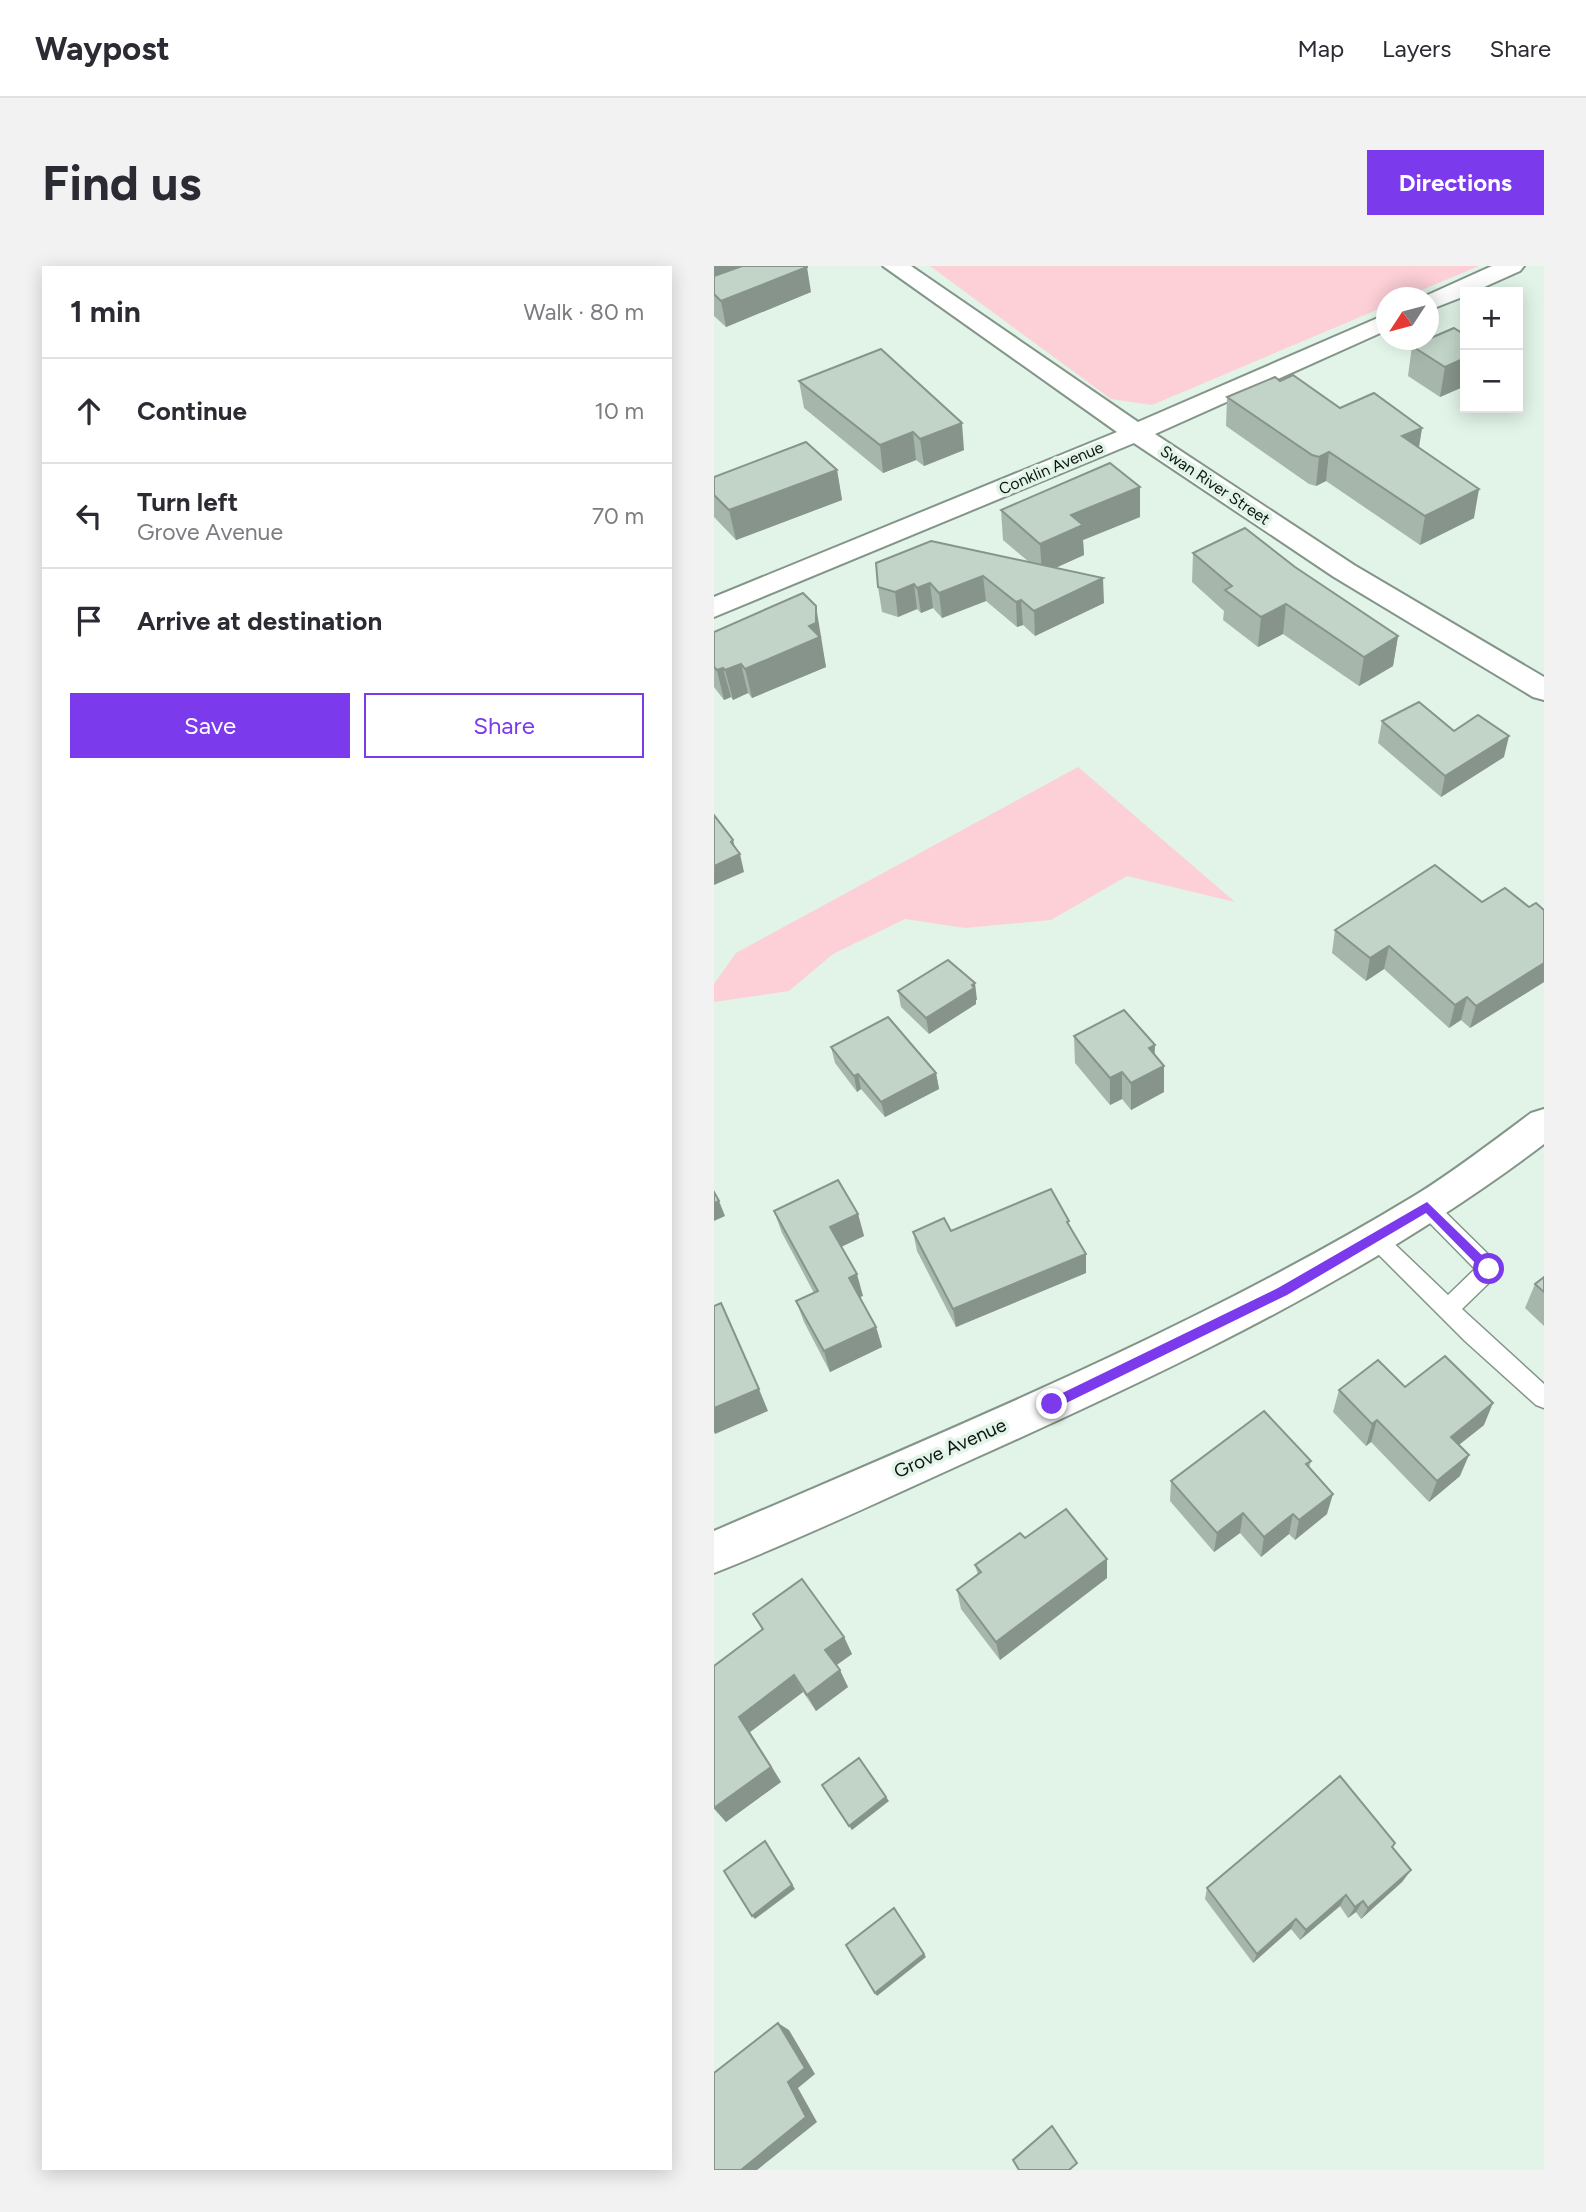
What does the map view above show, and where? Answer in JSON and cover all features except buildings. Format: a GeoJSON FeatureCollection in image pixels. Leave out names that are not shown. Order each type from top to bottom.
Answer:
{"type":"FeatureCollection","features":[{"type":"Feature","properties":{"kind":"street","name":"Swan River Street"},"geometry":{"type":"LineString","coordinates":[[895,266],[1136,433],[1344,571],[1544,690]]}},
{"type":"Feature","properties":{"kind":"street"},"geometry":{"type":"LineString","coordinates":[[1439,299],[1512,266]]}},
{"type":"Feature","properties":{"kind":"street","name":"Conklin Avenue"},"geometry":{"type":"LineString","coordinates":[[714,608],[1136,433],[1376,326]]}},
{"type":"Feature","properties":{"kind":"street","name":"Grove Avenue"},"geometry":{"type":"LineString","coordinates":[[714,1552],[1052,1404],[1282,1292],[1427,1207],[1544,1124]]}},
{"type":"Feature","properties":{"kind":"lane"},"geometry":{"type":"LineString","coordinates":[[1427,1207],[1489,1269],[1448,1309]]}},
{"type":"Feature","properties":{"kind":"lane"},"geometry":{"type":"LineString","coordinates":[[1374,1237],[1544,1398]]}},
{"type":"Feature","properties":{"kind":"shaded area"},"geometry":{"type":"Polygon","coordinates":[[[930,266],[1479,266],[1429,287],[1376,287],[1376,310],[1152,405],[1111,399],[930,266]]]}},
{"type":"Feature","properties":{"kind":"shaded area"},"geometry":{"type":"Polygon","coordinates":[[[1078,767],[1235,902],[1127,876],[1051,920],[965,928],[905,919],[833,954],[789,991],[714,1002],[714,984],[736,953],[1078,767]]]}},
{"type":"Feature","properties":{"kind":"route"},"geometry":{"type":"LineString","coordinates":[[1052,1404],[1282,1292],[1427,1207],[1489,1269]]}}]}
